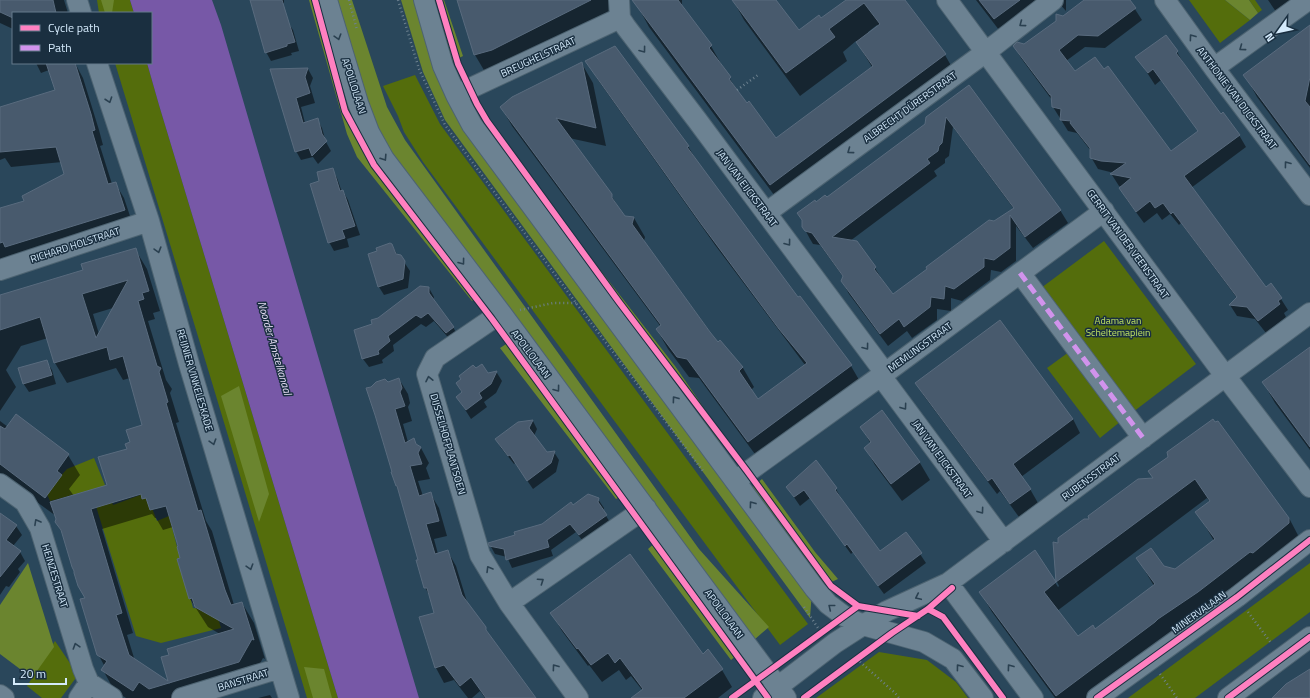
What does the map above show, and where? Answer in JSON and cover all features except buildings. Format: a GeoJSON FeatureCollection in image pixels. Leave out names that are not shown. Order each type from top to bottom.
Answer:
{"type":"FeatureCollection","features":[{"type":"Feature","properties":{"kind":"street"},"geometry":{"type":"LineString","coordinates":[[77,0],[81,12]]}},
{"type":"Feature","properties":{"kind":"street","name":"APOLLOLAAN"},"geometry":{"type":"LineString","coordinates":[[327,0],[358,103],[369,132],[384,159],[508,308],[775,694],[840,640],[863,625]]}},
{"type":"Feature","properties":{"kind":"street"},"geometry":{"type":"LineString","coordinates":[[424,0],[443,66],[472,125],[815,589],[828,604],[844,616],[863,625],[924,642],[953,659],[983,698]]}},
{"type":"Feature","properties":{"kind":"street","name":"GERRIT VAN DER VEENSTRAAT"},"geometry":{"type":"LineString","coordinates":[[947,0],[1226,377],[1310,487]]}},
{"type":"Feature","properties":{"kind":"street","name":"ALBRECHT DÜRERSTRAAT"},"geometry":{"type":"LineString","coordinates":[[766,213],[986,52],[1053,0]]}},
{"type":"Feature","properties":{"kind":"street","name":"ANTHONIE VAN DIJCKSTRAAT"},"geometry":{"type":"LineString","coordinates":[[1165,0],[1214,68],[1310,195]]}},
{"type":"Feature","properties":{"kind":"street"},"geometry":{"type":"LineString","coordinates":[[1214,68],[1308,0]]}},
{"type":"Feature","properties":{"kind":"street","name":"BREUGHELSTRAAT"},"geometry":{"type":"LineString","coordinates":[[456,95],[619,9]]}},
{"type":"Feature","properties":{"kind":"street","name":"JAN VAN EIJCKSTRAAT"},"geometry":{"type":"LineString","coordinates":[[619,9],[1004,542]]}},
{"type":"Feature","properties":{"kind":"street","name":"REIJNIER VINKELESKADE"},"geometry":{"type":"LineString","coordinates":[[97,64],[149,221],[189,364],[289,698]]}},
{"type":"Feature","properties":{"kind":"street","name":"MEMLINGSTRAAT"},"geometry":{"type":"LineString","coordinates":[[735,481],[1104,211]]}},
{"type":"Feature","properties":{"kind":"street","name":"RICHARD HOLSTRAAT"},"geometry":{"type":"LineString","coordinates":[[0,270],[149,221]]}},
{"type":"Feature","properties":{"kind":"street"},"geometry":{"type":"LineString","coordinates":[[1020,273],[1143,438]]}},
{"type":"Feature","properties":{"kind":"street","name":"DIJSSELHOFPLANTSOEN"},"geometry":{"type":"LineString","coordinates":[[508,308],[434,358],[427,374],[480,556],[508,603],[578,698]]}},
{"type":"Feature","properties":{"kind":"street","name":"RUBENSSTRAAT"},"geometry":{"type":"LineString","coordinates":[[863,625],[888,611],[948,583],[1310,313]]}},
{"type":"Feature","properties":{"kind":"street","name":"HEINZESTRAAT"},"geometry":{"type":"LineString","coordinates":[[0,484],[25,502],[40,528],[83,669],[84,690]]}},
{"type":"Feature","properties":{"kind":"street"},"geometry":{"type":"LineString","coordinates":[[508,603],[646,508]]}},
{"type":"Feature","properties":{"kind":"street","name":"MINERVALAAN"},"geometry":{"type":"LineString","coordinates":[[1098,698],[1237,597],[1310,540]]}},
{"type":"Feature","properties":{"kind":"street"},"geometry":{"type":"LineString","coordinates":[[948,583],[1033,698]]}},
{"type":"Feature","properties":{"kind":"street"},"geometry":{"type":"LineString","coordinates":[[1228,698],[1310,637]]}},
{"type":"Feature","properties":{"kind":"street","name":"BANSTRAAT"},"geometry":{"type":"LineString","coordinates":[[182,698],[280,668]]}},
{"type":"Feature","properties":{"kind":"street"},"geometry":{"type":"LineString","coordinates":[[84,690],[112,698]]}},
{"type":"Feature","properties":{"kind":"street"},"geometry":{"type":"LineString","coordinates":[[0,695],[4,698]]}},
{"type":"Feature","properties":{"kind":"path"},"geometry":{"type":"LineString","coordinates":[[349,0],[357,30]]}},
{"type":"Feature","properties":{"kind":"path"},"geometry":{"type":"LineString","coordinates":[[737,90],[758,75]]}},
{"type":"Feature","properties":{"kind":"path"},"geometry":{"type":"LineString","coordinates":[[508,308],[521,310],[553,304],[604,303]]}},
{"type":"Feature","properties":{"kind":"path"},"geometry":{"type":"LineString","coordinates":[[508,308],[521,310],[526,316]]}},
{"type":"Feature","properties":{"kind":"path"},"geometry":{"type":"LineString","coordinates":[[1237,597],[1282,658]]}},
{"type":"Feature","properties":{"kind":"path"},"geometry":{"type":"LineString","coordinates":[[816,637],[844,616]]}},
{"type":"Feature","properties":{"kind":"path"},"geometry":{"type":"LineString","coordinates":[[852,664],[864,655]]}},
{"type":"Feature","properties":{"kind":"path"},"geometry":{"type":"LineString","coordinates":[[857,659],[899,698]]}},
{"type":"Feature","properties":{"kind":"path"},"geometry":{"type":"LineString","coordinates":[[1150,660],[1177,698]]}},
{"type":"Feature","properties":{"kind":"green space"},"geometry":{"type":"Polygon","coordinates":[[[97,0],[130,0],[134,12],[99,12],[97,0]]]}},
{"type":"Feature","properties":{"kind":"green space"},"geometry":{"type":"Polygon","coordinates":[[[101,0],[114,0],[112,12],[105,12],[101,0]]]}},
{"type":"Feature","properties":{"kind":"green space"},"geometry":{"type":"Polygon","coordinates":[[[309,0],[352,0],[387,107],[405,140],[699,549],[769,627],[731,660],[648,549],[669,530],[639,487],[616,499],[500,348],[526,331],[493,286],[472,301],[357,157],[347,134],[309,0]]]}},
{"type":"Feature","properties":{"kind":"green space"},"geometry":{"type":"Polygon","coordinates":[[[401,0],[444,0],[463,56],[437,69],[476,133],[489,127],[675,366],[724,437],[711,452],[744,494],[762,479],[815,552],[838,579],[812,591],[810,618],[445,120],[423,72],[401,0]]]}},
{"type":"Feature","properties":{"kind":"green space"},"geometry":{"type":"Polygon","coordinates":[[[1189,0],[1225,0],[1250,20],[1220,43],[1189,0]]]}},
{"type":"Feature","properties":{"kind":"green space"},"geometry":{"type":"Polygon","coordinates":[[[1225,0],[1249,0],[1258,13],[1250,20],[1225,0]]]}},
{"type":"Feature","properties":{"kind":"green space"},"geometry":{"type":"Polygon","coordinates":[[[1249,0],[1255,0],[1262,10],[1258,13],[1249,0]]]}},
{"type":"Feature","properties":{"kind":"green space"},"geometry":{"type":"Polygon","coordinates":[[[115,64],[147,64],[338,698],[307,698],[115,64]]]}},
{"type":"Feature","properties":{"kind":"green space"},"geometry":{"type":"Polygon","coordinates":[[[415,75],[440,124],[808,624],[780,645],[423,162],[404,132],[383,86],[415,75]]]}},
{"type":"Feature","properties":{"kind":"green space","name":"Adama van Scheltemaplein"},"geometry":{"type":"Polygon","coordinates":[[[1104,241],[1196,364],[1133,412],[1041,288],[1104,241]]]}},
{"type":"Feature","properties":{"kind":"green space"},"geometry":{"type":"Polygon","coordinates":[[[1073,349],[1126,417],[1100,438],[1047,368],[1073,349]]]}},
{"type":"Feature","properties":{"kind":"green space"},"geometry":{"type":"Polygon","coordinates":[[[239,386],[269,494],[259,522],[221,396],[239,386]]]}},
{"type":"Feature","properties":{"kind":"green space"},"geometry":{"type":"Polygon","coordinates":[[[94,458],[113,505],[146,493],[157,521],[169,516],[193,608],[216,611],[221,628],[161,643],[136,636],[91,490],[50,501],[46,492],[67,469],[94,458]]]}},
{"type":"Feature","properties":{"kind":"green space"},"geometry":{"type":"Polygon","coordinates":[[[28,563],[54,647],[32,678],[0,654],[0,605],[28,563]]]}},
{"type":"Feature","properties":{"kind":"green space"},"geometry":{"type":"Polygon","coordinates":[[[1310,563],[1310,612],[1195,698],[1128,698],[1310,563]]]}},
{"type":"Feature","properties":{"kind":"green space"},"geometry":{"type":"Polygon","coordinates":[[[55,641],[78,675],[61,698],[42,698],[27,686],[55,641]]]}},
{"type":"Feature","properties":{"kind":"green space"},"geometry":{"type":"Polygon","coordinates":[[[879,652],[927,660],[956,682],[968,698],[816,698],[879,652]]]}},
{"type":"Feature","properties":{"kind":"green space"},"geometry":{"type":"Polygon","coordinates":[[[304,667],[324,669],[332,698],[313,698],[304,667]]]}},
{"type":"Feature","properties":{"kind":"water","name":"Noorder Amstelkanaal"},"geometry":{"type":"Polygon","coordinates":[[[130,0],[212,0],[221,25],[419,698],[338,698],[147,64],[152,64],[152,12],[134,12],[130,0]]]}},
{"type":"Feature","properties":{"kind":"marked path"},"geometry":{"type":"LineString","coordinates":[[1020,273],[1143,438]]}},
{"type":"Feature","properties":{"kind":"cycle path"},"geometry":{"type":"LineString","coordinates":[[315,0],[345,111],[374,165],[492,319],[768,698]]}},
{"type":"Feature","properties":{"kind":"cycle path"},"geometry":{"type":"LineString","coordinates":[[439,0],[458,64],[477,104],[487,121],[619,302],[747,471],[831,586],[858,606],[918,616]]}},
{"type":"Feature","properties":{"kind":"cycle path"},"geometry":{"type":"LineString","coordinates":[[1097,698],[1237,597],[1310,540]]}},
{"type":"Feature","properties":{"kind":"cycle path"},"geometry":{"type":"LineString","coordinates":[[804,698],[892,633],[928,609],[952,588]]}},
{"type":"Feature","properties":{"kind":"cycle path"},"geometry":{"type":"LineString","coordinates":[[732,698],[858,606]]}},
{"type":"Feature","properties":{"kind":"cycle path"},"geometry":{"type":"LineString","coordinates":[[928,609],[943,617],[1003,698]]}},
{"type":"Feature","properties":{"kind":"cycle path"},"geometry":{"type":"LineString","coordinates":[[1228,698],[1310,637]]}}]}
